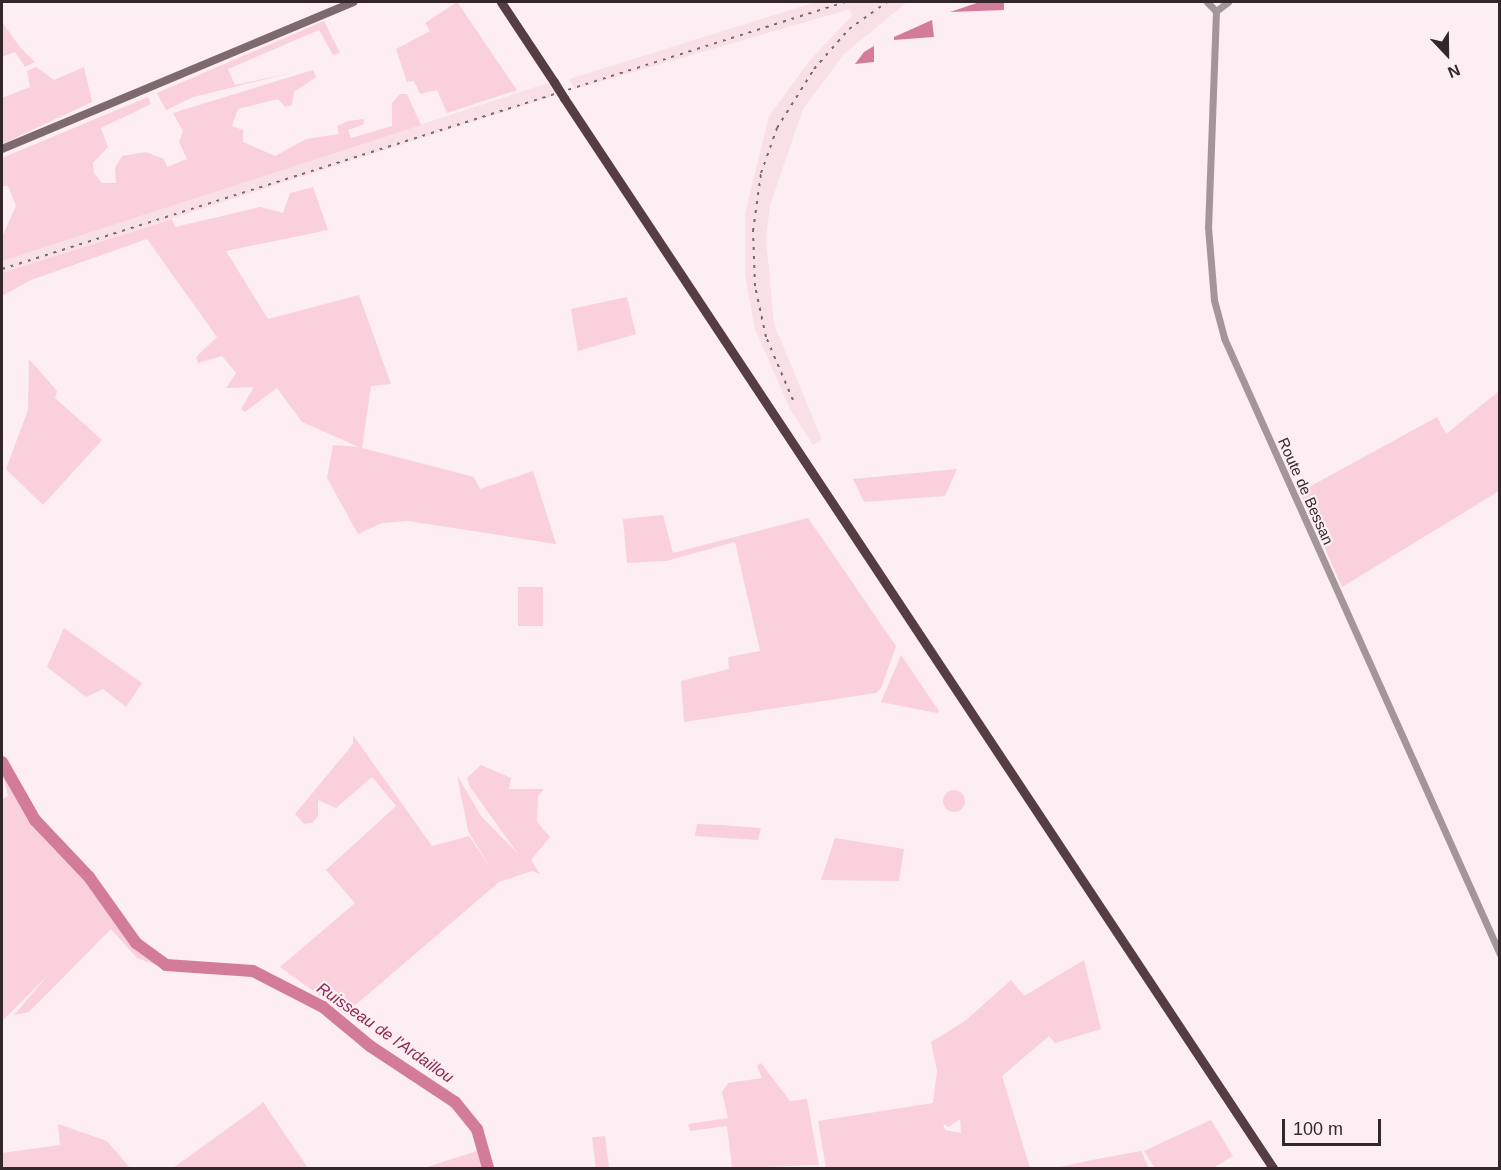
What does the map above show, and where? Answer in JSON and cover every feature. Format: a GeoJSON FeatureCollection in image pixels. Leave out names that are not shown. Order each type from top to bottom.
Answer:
{"type":"FeatureCollection","features":[{"type":"Feature","properties":{"kind":"highway"},"geometry":{"type":"LineString","coordinates":[[501,2],[1273,1168]]}},
{"type":"Feature","properties":{"kind":"main road"},"geometry":{"type":"LineString","coordinates":[[2,149],[353,2]]}},
{"type":"Feature","properties":{"kind":"street"},"geometry":{"type":"LineString","coordinates":[[1207,2],[1216,10],[1228,2]]}},
{"type":"Feature","properties":{"kind":"street","name":"Route de Bessan"},"geometry":{"type":"LineString","coordinates":[[1216,10],[1209,265],[1224,338],[1500,954]]}},
{"type":"Feature","properties":{"kind":"shaded area"},"geometry":{"type":"Polygon","coordinates":[[[457,2],[517,90],[447,113],[437,90],[420,94],[414,81],[407,82],[396,49],[430,31],[425,23],[457,2]]]}},
{"type":"Feature","properties":{"kind":"shaded area"},"geometry":{"type":"Polygon","coordinates":[[[816,2],[907,2],[844,54],[803,109],[770,205],[766,240],[774,324],[822,440],[813,445],[790,409],[755,329],[745,275],[745,214],[769,116],[811,59],[852,16],[850,9],[575,89],[569,79],[816,2]]]}},
{"type":"Feature","properties":{"kind":"shaded area"},"geometry":{"type":"Polygon","coordinates":[[[980,2],[1004,2],[1004,10],[950,12],[980,2]]]}},
{"type":"Feature","properties":{"kind":"shaded area"},"geometry":{"type":"Polygon","coordinates":[[[932,20],[934,37],[894,40],[894,37],[932,20]]]}},
{"type":"Feature","properties":{"kind":"shaded area"},"geometry":{"type":"Polygon","coordinates":[[[324,21],[340,53],[333,55],[319,30],[228,69],[235,85],[295,72],[193,97],[166,110],[157,93],[324,21]]]}},
{"type":"Feature","properties":{"kind":"shaded area"},"geometry":{"type":"Polygon","coordinates":[[[2,22],[20,47],[35,62],[25,67],[15,52],[2,57],[2,22]]]}},
{"type":"Feature","properties":{"kind":"shaded area"},"geometry":{"type":"Polygon","coordinates":[[[874,46],[874,62],[855,64],[864,52],[874,46]]]}},
{"type":"Feature","properties":{"kind":"shaded area"},"geometry":{"type":"Polygon","coordinates":[[[36,67],[54,80],[84,67],[92,102],[2,144],[2,98],[30,87],[27,71],[36,67]]]}},
{"type":"Feature","properties":{"kind":"shaded area"},"geometry":{"type":"Polygon","coordinates":[[[313,70],[316,77],[294,92],[292,105],[285,107],[278,99],[238,109],[232,126],[243,130],[243,142],[275,156],[306,139],[339,134],[337,126],[348,121],[364,119],[364,124],[348,130],[351,138],[392,126],[392,103],[400,94],[407,94],[421,125],[2,261],[2,237],[16,206],[8,186],[2,186],[2,158],[148,97],[151,104],[101,128],[108,147],[93,163],[94,173],[102,183],[116,183],[115,168],[122,156],[146,152],[164,159],[167,167],[187,159],[179,142],[183,131],[173,113],[313,70]]]}},
{"type":"Feature","properties":{"kind":"shaded area"},"geometry":{"type":"Polygon","coordinates":[[[548,83],[556,95],[2,273],[2,261],[548,83]]]}},
{"type":"Feature","properties":{"kind":"shaded area"},"geometry":{"type":"Polygon","coordinates":[[[313,187],[328,230],[226,251],[268,319],[359,295],[391,384],[371,386],[362,448],[474,477],[480,489],[533,471],[556,544],[408,521],[382,523],[358,534],[327,478],[333,445],[359,447],[302,422],[277,388],[245,412],[241,409],[254,387],[226,388],[236,373],[222,356],[198,363],[196,357],[217,337],[147,239],[31,280],[2,296],[2,273],[172,219],[175,227],[260,207],[283,213],[290,193],[313,187]]]}},
{"type":"Feature","properties":{"kind":"shaded area"},"geometry":{"type":"Polygon","coordinates":[[[627,297],[636,334],[578,351],[571,309],[627,297]]]}},
{"type":"Feature","properties":{"kind":"shaded area"},"geometry":{"type":"Polygon","coordinates":[[[29,359],[57,391],[55,398],[102,440],[43,505],[6,469],[28,410],[29,359]]]}},
{"type":"Feature","properties":{"kind":"shaded area"},"geometry":{"type":"Polygon","coordinates":[[[1499,391],[1499,491],[1342,587],[1300,492],[1437,417],[1446,434],[1499,391]]]}},
{"type":"Feature","properties":{"kind":"shaded area"},"geometry":{"type":"Polygon","coordinates":[[[957,469],[945,496],[864,502],[853,479],[957,469]]]}},
{"type":"Feature","properties":{"kind":"shaded area"},"geometry":{"type":"Polygon","coordinates":[[[663,515],[673,553],[808,518],[896,646],[881,688],[876,693],[684,722],[681,681],[729,669],[728,657],[760,651],[735,542],[666,561],[627,563],[623,519],[663,515]]]}},
{"type":"Feature","properties":{"kind":"shaded area"},"geometry":{"type":"Polygon","coordinates":[[[518,587],[543,587],[543,626],[518,626],[518,587]]]}},
{"type":"Feature","properties":{"kind":"shaded area"},"geometry":{"type":"Polygon","coordinates":[[[64,628],[142,683],[126,707],[103,689],[86,697],[47,667],[64,628]]]}},
{"type":"Feature","properties":{"kind":"shaded area"},"geometry":{"type":"Polygon","coordinates":[[[901,655],[939,711],[937,713],[881,702],[901,655]]]}},
{"type":"Feature","properties":{"kind":"shaded area"},"geometry":{"type":"Polygon","coordinates":[[[353,735],[432,846],[469,836],[490,867],[468,831],[457,775],[481,816],[518,854],[470,787],[467,778],[481,765],[511,778],[509,789],[544,789],[538,796],[537,822],[550,837],[531,860],[540,874],[532,871],[499,882],[345,1014],[280,967],[355,903],[326,870],[396,806],[372,777],[336,808],[318,800],[318,816],[312,823],[304,824],[295,814],[353,744],[353,735]]]}},
{"type":"Feature","properties":{"kind":"shaded area"},"geometry":{"type":"Polygon","coordinates":[[[2,771],[24,813],[83,878],[137,951],[156,965],[137,958],[111,929],[29,1012],[14,1015],[49,974],[2,1021],[2,799],[8,796],[2,771]]]}},
{"type":"Feature","properties":{"kind":"shaded area"},"geometry":{"type":"Polygon","coordinates":[[[954,790],[962,793],[965,801],[962,809],[954,812],[946,809],[943,801],[946,793],[954,790]]]}},
{"type":"Feature","properties":{"kind":"shaded area"},"geometry":{"type":"Polygon","coordinates":[[[697,824],[761,828],[758,840],[695,836],[697,824]]]}},
{"type":"Feature","properties":{"kind":"shaded area"},"geometry":{"type":"Polygon","coordinates":[[[835,838],[904,849],[899,881],[821,880],[835,838]]]}},
{"type":"Feature","properties":{"kind":"shaded area"},"geometry":{"type":"Polygon","coordinates":[[[1084,960],[1101,1029],[1055,1043],[1049,1036],[1002,1076],[1030,1168],[826,1168],[818,1121],[933,1103],[937,1071],[931,1042],[965,1021],[1011,980],[1024,996],[1084,960]],[[960,1119],[949,1127],[943,1124],[945,1130],[961,1133],[960,1119]]]}},
{"type":"Feature","properties":{"kind":"shaded area"},"geometry":{"type":"Polygon","coordinates":[[[761,1063],[790,1101],[807,1099],[819,1165],[732,1168],[727,1126],[690,1131],[688,1124],[728,1118],[722,1092],[728,1083],[762,1078],[757,1066],[761,1063]]]}},
{"type":"Feature","properties":{"kind":"shaded area"},"geometry":{"type":"Polygon","coordinates":[[[263,1102],[308,1168],[173,1168],[260,1105],[263,1102]]]}},
{"type":"Feature","properties":{"kind":"shaded area"},"geometry":{"type":"Polygon","coordinates":[[[1211,1120],[1233,1156],[1213,1168],[1155,1168],[1144,1151],[1211,1120]]]}},
{"type":"Feature","properties":{"kind":"shaded area"},"geometry":{"type":"Polygon","coordinates":[[[58,1124],[107,1141],[130,1168],[2,1168],[2,1153],[60,1145],[58,1124]]]}},
{"type":"Feature","properties":{"kind":"shaded area"},"geometry":{"type":"Polygon","coordinates":[[[605,1136],[609,1168],[596,1168],[592,1138],[605,1136]]]}},
{"type":"Feature","properties":{"kind":"shaded area"},"geometry":{"type":"Polygon","coordinates":[[[477,1151],[482,1168],[424,1168],[477,1151]]]}},
{"type":"Feature","properties":{"kind":"shaded area"},"geometry":{"type":"Polygon","coordinates":[[[1141,1151],[1149,1168],[1055,1168],[1092,1160],[1141,1151]]]}},
{"type":"Feature","properties":{"kind":"waterway","name":"Ruisseau de l'Ardaillou"},"geometry":{"type":"LineString","coordinates":[[2,762],[35,820],[89,877],[136,943],[166,965],[253,971],[323,1007],[370,1046],[455,1102],[477,1129],[488,1168]]}},
{"type":"Feature","properties":{"kind":"railway"},"geometry":{"type":"LineString","coordinates":[[2,269],[845,2]]}},
{"type":"Feature","properties":{"kind":"railway"},"geometry":{"type":"LineString","coordinates":[[793,400],[766,337],[755,286],[753,231],[761,173],[777,128],[814,69],[849,29],[887,2]]}}]}
